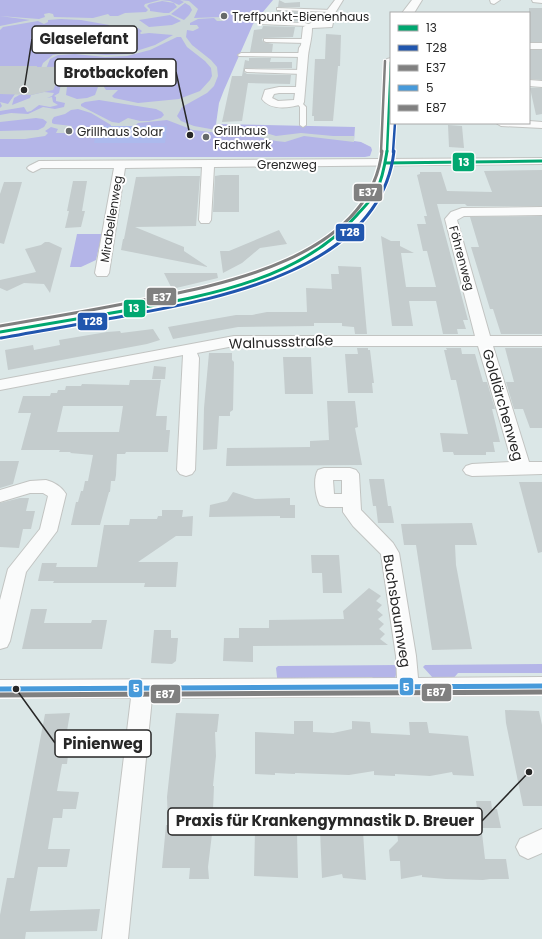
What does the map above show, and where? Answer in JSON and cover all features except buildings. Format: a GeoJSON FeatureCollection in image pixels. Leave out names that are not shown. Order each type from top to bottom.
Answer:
{"type":"FeatureCollection","features":[{"type":"Feature","properties":{"kind":"street"},"geometry":{"type":"LineString","coordinates":[[299,90],[274,90],[270,92],[267,99],[273,103],[279,104],[299,102],[299,90],[303,72],[303,55],[307,33],[329,25],[332,11],[339,0]]}},
{"type":"Feature","properties":{"kind":"street"},"geometry":{"type":"LineString","coordinates":[[409,12],[417,0]]}},
{"type":"Feature","properties":{"kind":"street"},"geometry":{"type":"LineString","coordinates":[[536,0],[542,0]]}},
{"type":"Feature","properties":{"kind":"street"},"geometry":{"type":"LineString","coordinates":[[530,46],[542,46]]}},
{"type":"Feature","properties":{"kind":"street"},"geometry":{"type":"LineString","coordinates":[[0,332],[201,295],[232,287],[278,270],[302,259],[326,245],[346,230],[363,214],[383,177],[390,79]]}},
{"type":"Feature","properties":{"kind":"street"},"geometry":{"type":"LineString","coordinates":[[530,83],[542,84]]}},
{"type":"Feature","properties":{"kind":"street"},"geometry":{"type":"LineString","coordinates":[[522,124],[542,125]]}},
{"type":"Feature","properties":{"kind":"street","name":"Grenzweg"},"geometry":{"type":"LineString","coordinates":[[33,168],[39,165],[542,162]]}},
{"type":"Feature","properties":{"kind":"street"},"geometry":{"type":"LineString","coordinates":[[205,220],[208,164]]}},
{"type":"Feature","properties":{"kind":"street","name":"Mirabellenweg"},"geometry":{"type":"LineString","coordinates":[[102,274],[120,165]]}},
{"type":"Feature","properties":{"kind":"street","name":"Föhrenweg"},"geometry":{"type":"LineString","coordinates":[[484,341],[451,220],[455,215],[462,212],[542,211]]}},
{"type":"Feature","properties":{"kind":"street","name":"Walnussstraße"},"geometry":{"type":"LineString","coordinates":[[0,385],[234,341],[542,341]]}},
{"type":"Feature","properties":{"kind":"street","name":"Goldlärchenweg"},"geometry":{"type":"LineString","coordinates":[[484,341],[522,468]]}},
{"type":"Feature","properties":{"kind":"street"},"geometry":{"type":"LineString","coordinates":[[186,470],[191,358],[188,349]]}},
{"type":"Feature","properties":{"kind":"street","name":"Goldlärchenweg"},"geometry":{"type":"LineString","coordinates":[[472,470],[542,468]]}},
{"type":"Feature","properties":{"kind":"street"},"geometry":{"type":"LineString","coordinates":[[0,496],[30,486],[46,486],[57,494],[48,531],[17,569],[0,641]]}},
{"type":"Feature","properties":{"kind":"street","name":"Buchsbaumweg"},"geometry":{"type":"LineString","coordinates":[[351,500],[352,512],[358,522],[388,548],[390,553],[406,656],[408,687]]}},
{"type":"Feature","properties":{"kind":"street"},"geometry":{"type":"LineString","coordinates":[[0,689],[542,686]]}},
{"type":"Feature","properties":{"kind":"street"},"geometry":{"type":"LineString","coordinates":[[115,939],[143,689]]}},
{"type":"Feature","properties":{"kind":"lane"},"geometry":{"type":"LineString","coordinates":[[279,9],[332,11]]}},
{"type":"Feature","properties":{"kind":"lane"},"geometry":{"type":"LineString","coordinates":[[262,23],[305,24],[307,33],[266,40]]}},
{"type":"Feature","properties":{"kind":"lane"},"geometry":{"type":"LineString","coordinates":[[241,55],[303,55]]}},
{"type":"Feature","properties":{"kind":"lane"},"geometry":{"type":"LineString","coordinates":[[247,70],[303,72]]}},
{"type":"Feature","properties":{"kind":"lane"},"geometry":{"type":"LineString","coordinates":[[299,102],[303,107],[303,125]]}},
{"type":"Feature","properties":{"kind":"shaded area"},"geometry":{"type":"Polygon","coordinates":[[[0,0],[273,0],[253,24],[219,103],[216,124],[355,127],[354,141],[361,142],[371,147],[372,150],[370,156],[0,157],[0,0]]]}},
{"type":"Feature","properties":{"kind":"shaded area"},"geometry":{"type":"Polygon","coordinates":[[[160,0],[170,1],[179,5],[184,2],[180,0],[189,1],[198,9],[194,18],[220,17],[226,19],[217,21],[214,18],[198,19],[190,23],[190,25],[197,25],[199,28],[193,31],[187,30],[186,37],[192,45],[211,60],[217,67],[218,76],[214,86],[207,93],[182,107],[177,116],[181,121],[194,126],[216,130],[243,131],[265,128],[268,130],[266,133],[276,136],[301,133],[354,136],[354,142],[304,136],[285,142],[276,141],[250,135],[193,130],[167,120],[138,123],[135,126],[111,126],[91,113],[78,109],[71,110],[65,114],[54,117],[52,120],[52,123],[54,124],[72,126],[71,129],[66,130],[65,133],[56,133],[58,129],[51,127],[45,131],[48,133],[45,136],[25,139],[0,139],[0,131],[38,130],[44,127],[47,122],[43,119],[36,118],[0,122],[0,115],[11,113],[28,114],[43,107],[55,109],[64,107],[65,103],[56,101],[56,97],[54,96],[59,93],[61,84],[84,84],[83,86],[105,84],[104,87],[106,90],[118,90],[112,96],[114,98],[138,103],[179,99],[200,91],[212,76],[211,68],[205,61],[187,47],[181,37],[177,37],[150,50],[127,56],[105,57],[75,54],[58,55],[50,59],[43,76],[39,73],[43,63],[53,55],[68,52],[106,55],[127,54],[155,45],[173,35],[149,33],[141,34],[140,33],[142,31],[138,28],[108,28],[109,25],[81,20],[61,19],[48,20],[48,22],[44,24],[38,21],[3,27],[0,30],[0,26],[30,20],[0,16],[39,19],[45,17],[44,14],[49,13],[53,14],[54,17],[93,18],[108,14],[110,16],[118,16],[125,13],[146,12],[148,10],[144,6],[145,4],[160,0]],[[162,1],[149,4],[147,6],[150,11],[164,13],[169,13],[177,7],[174,3],[162,1]],[[185,3],[171,14],[184,20],[192,10],[190,6],[185,3]],[[170,15],[139,20],[149,27],[172,25],[181,21],[170,15]],[[67,87],[66,95],[77,99],[95,95],[98,87],[67,87]],[[99,100],[81,104],[81,106],[112,122],[119,123],[128,118],[140,121],[149,121],[161,118],[164,115],[156,109],[99,100]]]}},
{"type":"Feature","properties":{"kind":"shaded area"},"geometry":{"type":"Polygon","coordinates":[[[44,92],[54,93],[52,96],[47,98],[52,97],[53,102],[58,105],[50,107],[39,105],[27,112],[24,107],[0,111],[2,106],[0,102],[8,104],[15,94],[21,94],[14,98],[12,105],[30,98],[31,95],[44,92]]]}},
{"type":"Feature","properties":{"kind":"shaded area"},"geometry":{"type":"Polygon","coordinates":[[[98,126],[167,126],[165,143],[94,143],[98,126]]]}},
{"type":"Feature","properties":{"kind":"shaded area"},"geometry":{"type":"Polygon","coordinates":[[[77,234],[102,234],[96,260],[81,267],[70,267],[77,234]]]}},
{"type":"Feature","properties":{"kind":"shaded area"},"geometry":{"type":"Polygon","coordinates":[[[542,664],[542,673],[458,673],[452,680],[433,678],[423,667],[425,665],[542,664]]]}},
{"type":"Feature","properties":{"kind":"shaded area"},"geometry":{"type":"Polygon","coordinates":[[[398,665],[395,679],[376,681],[372,677],[295,678],[278,686],[276,668],[278,666],[398,665]]]}},
{"type":"Feature","properties":{"kind":"transit line","name":"E37"},"geometry":{"type":"LineString","coordinates":[[0,326],[155,298],[226,282],[262,271],[295,256],[326,238],[352,215],[372,187],[377,174],[383,143],[385,61]]}},
{"type":"Feature","properties":{"kind":"transit line","name":"13"},"geometry":{"type":"LineString","coordinates":[[0,332],[142,307],[214,292],[285,268],[316,251],[344,230],[366,205],[378,188],[383,173],[388,141],[390,78]]}},
{"type":"Feature","properties":{"kind":"transit line","name":"T28"},"geometry":{"type":"LineString","coordinates":[[1,338],[163,309],[199,301],[235,292],[270,280],[303,265],[334,247],[360,223],[382,194],[391,168],[394,150],[395,124]]}},
{"type":"Feature","properties":{"kind":"transit line","name":"13"},"geometry":{"type":"LineString","coordinates":[[385,163],[542,161]]}},
{"type":"Feature","properties":{"kind":"transit line","name":"5"},"geometry":{"type":"LineString","coordinates":[[0,689],[542,686]]}},
{"type":"Feature","properties":{"kind":"transit line","name":"E87"},"geometry":{"type":"LineString","coordinates":[[0,695],[542,692]]}},
{"type":"Feature","properties":{"kind":"place","name":"Treffpunkt-Bienenhaus"},"geometry":{"type":"Point","coordinates":[224,16]}},
{"type":"Feature","properties":{"kind":"place","name":"Glaselefant"},"geometry":{"type":"Point","coordinates":[24,90]}},
{"type":"Feature","properties":{"kind":"place","name":"Grillhaus Solar"},"geometry":{"type":"Point","coordinates":[69,131]}},
{"type":"Feature","properties":{"kind":"place","name":"Brotbackofen"},"geometry":{"type":"Point","coordinates":[190,135]}},
{"type":"Feature","properties":{"kind":"place","name":"Grillhaus Fachwerk"},"geometry":{"type":"Point","coordinates":[206,137]}},
{"type":"Feature","properties":{"kind":"place","name":"Pinienweg"},"geometry":{"type":"Point","coordinates":[16,689]}},
{"type":"Feature","properties":{"kind":"place","name":"Praxis für Krankengymnastik D. Breuer"},"geometry":{"type":"Point","coordinates":[529,772]}}]}
